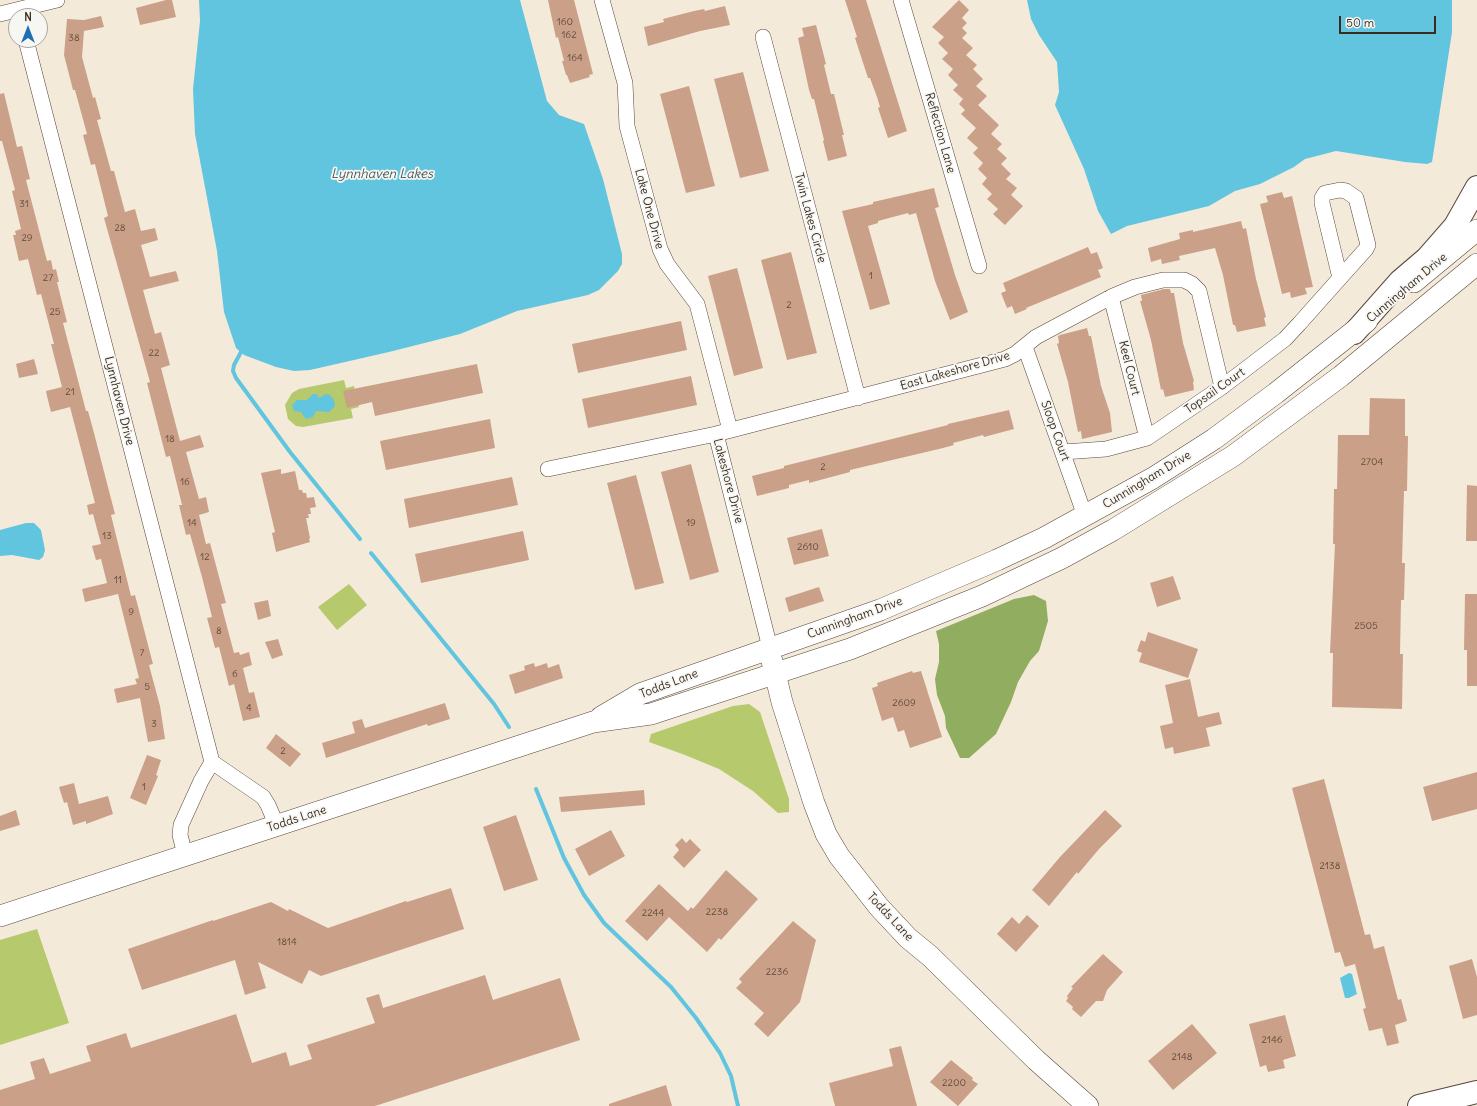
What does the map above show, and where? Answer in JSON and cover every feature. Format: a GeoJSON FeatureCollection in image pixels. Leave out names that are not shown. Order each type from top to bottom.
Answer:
{"type":"FeatureCollection","features":[{"type":"Feature","properties":{"kind":"highway"},"geometry":{"type":"LineString","coordinates":[[1354,332],[1400,281],[1427,258],[1456,226],[1477,187]]}},
{"type":"Feature","properties":{"kind":"highway"},"geometry":{"type":"LineString","coordinates":[[1419,1106],[1477,1092]]}},
{"type":"Feature","properties":{"kind":"main road","name":"Cunningham Drive"},"geometry":{"type":"LineString","coordinates":[[770,648],[846,623],[926,591],[997,560],[1084,516],[1153,478],[1214,439],[1276,393],[1354,332],[1477,230]]}},
{"type":"Feature","properties":{"kind":"main road","name":"Cunningham Drive"},"geometry":{"type":"LineString","coordinates":[[775,674],[878,639],[982,596],[1062,558],[1113,530],[1255,441],[1341,376],[1477,264]]}},
{"type":"Feature","properties":{"kind":"main road","name":"Todds Lane"},"geometry":{"type":"LineString","coordinates":[[593,722],[640,694],[770,648],[775,674],[814,803],[826,834],[839,856],[879,907],[908,938],[930,956],[1036,1060],[1088,1106]]}},
{"type":"Feature","properties":{"kind":"main road","name":"Todds Lane"},"geometry":{"type":"LineString","coordinates":[[0,916],[593,722],[651,714],[775,674]]}},
{"type":"Feature","properties":{"kind":"street"},"geometry":{"type":"LineString","coordinates":[[18,8],[57,0]]}},
{"type":"Feature","properties":{"kind":"street","name":"Lake One Drive"},"geometry":{"type":"LineString","coordinates":[[602,0],[625,83],[628,126],[660,250],[667,264],[697,304],[723,432]]}},
{"type":"Feature","properties":{"kind":"street","name":"Reflection Lane"},"geometry":{"type":"LineString","coordinates":[[901,0],[979,266]]}},
{"type":"Feature","properties":{"kind":"street","name":"Twin Lakes Circle"},"geometry":{"type":"LineString","coordinates":[[763,37],[858,398]]}},
{"type":"Feature","properties":{"kind":"street","name":"Lynnhaven Drive"},"geometry":{"type":"LineString","coordinates":[[28,48],[212,762]]}},
{"type":"Feature","properties":{"kind":"street","name":"Topsail Court"},"geometry":{"type":"LineString","coordinates":[[1063,452],[1106,449],[1147,438],[1222,387],[1285,339],[1340,278],[1368,245],[1356,198],[1346,191],[1340,190],[1325,193],[1322,198],[1322,203],[1340,278]]}},
{"type":"Feature","properties":{"kind":"street","name":"East Lakeshore Drive"},"geometry":{"type":"LineString","coordinates":[[723,432],[1005,359],[1015,354],[1036,337],[1111,297],[1135,287],[1163,280],[1184,280],[1192,284],[1199,291],[1222,387]]}},
{"type":"Feature","properties":{"kind":"street","name":"Keel Court"},"geometry":{"type":"LineString","coordinates":[[1111,297],[1147,438]]}},
{"type":"Feature","properties":{"kind":"street","name":"Sloop Court"},"geometry":{"type":"LineString","coordinates":[[1025,346],[1084,516]]}},
{"type":"Feature","properties":{"kind":"street","name":"Lakeshore Drive"},"geometry":{"type":"LineString","coordinates":[[548,469],[723,432],[770,648]]}},
{"type":"Feature","properties":{"kind":"street"},"geometry":{"type":"LineString","coordinates":[[185,855],[180,835],[182,825],[201,781],[212,762],[263,797],[268,805],[276,826]]}},
{"type":"Feature","properties":{"kind":"green space"},"geometry":{"type":"Polygon","coordinates":[[[344,380],[346,388],[354,386],[359,407],[351,409],[353,418],[303,427],[296,426],[288,419],[285,405],[292,393],[299,389],[344,380]]]}},
{"type":"Feature","properties":{"kind":"green space"},"geometry":{"type":"Polygon","coordinates":[[[349,584],[367,605],[337,630],[318,607],[349,584]]]}},
{"type":"Feature","properties":{"kind":"green space"},"geometry":{"type":"Polygon","coordinates":[[[1034,595],[1046,601],[1048,621],[1039,651],[1030,661],[1018,682],[1011,702],[996,734],[969,758],[960,758],[946,728],[945,716],[937,695],[935,679],[939,662],[939,644],[936,631],[1014,599],[1034,595]]]}},
{"type":"Feature","properties":{"kind":"green space"},"geometry":{"type":"Polygon","coordinates":[[[749,704],[760,712],[789,799],[789,812],[778,813],[753,791],[719,769],[649,742],[651,734],[733,706],[749,704]]]}},
{"type":"Feature","properties":{"kind":"green space"},"geometry":{"type":"Polygon","coordinates":[[[37,929],[69,1023],[0,1045],[0,940],[37,929]]]}},
{"type":"Feature","properties":{"kind":"water","name":"Lynnhaven Lakes"},"geometry":{"type":"Polygon","coordinates":[[[199,0],[520,0],[547,101],[559,115],[584,124],[603,179],[622,254],[622,264],[618,271],[599,290],[588,295],[517,311],[460,334],[310,370],[294,371],[276,367],[244,355],[236,348],[224,312],[217,251],[195,134],[193,89],[200,21],[199,0]]]}},
{"type":"Feature","properties":{"kind":"water"},"geometry":{"type":"Polygon","coordinates":[[[1027,0],[1452,0],[1452,32],[1432,162],[1427,164],[1405,162],[1336,151],[1305,159],[1294,167],[1260,184],[1235,191],[1209,206],[1127,226],[1111,234],[1098,211],[1084,169],[1055,105],[1059,92],[1057,62],[1039,35],[1031,19],[1027,0]]]}},
{"type":"Feature","properties":{"kind":"water"},"geometry":{"type":"Polygon","coordinates":[[[313,394],[317,394],[319,398],[326,394],[330,395],[334,400],[335,406],[329,412],[316,411],[313,417],[306,419],[301,412],[294,411],[292,405],[297,400],[307,400],[313,394]]]}},
{"type":"Feature","properties":{"kind":"water"},"geometry":{"type":"Polygon","coordinates":[[[26,523],[34,523],[41,530],[45,550],[43,557],[39,560],[12,555],[0,556],[0,530],[26,523]]]}},
{"type":"Feature","properties":{"kind":"water"},"geometry":{"type":"Polygon","coordinates":[[[1349,973],[1352,974],[1357,994],[1349,998],[1345,998],[1340,978],[1349,973]]]}},
{"type":"Feature","properties":{"kind":"building"},"geometry":{"type":"Polygon","coordinates":[[[166,0],[172,0],[176,17],[140,25],[136,8],[166,0]]]}},
{"type":"Feature","properties":{"kind":"building"},"geometry":{"type":"Polygon","coordinates":[[[548,0],[574,0],[593,74],[589,75],[590,77],[570,83],[562,61],[564,61],[558,37],[556,38],[548,0]]]}},
{"type":"Feature","properties":{"kind":"building"},"geometry":{"type":"Polygon","coordinates":[[[845,0],[866,0],[907,131],[888,138],[878,108],[880,107],[877,97],[870,78],[868,78],[855,38],[857,37],[845,0]]]}},
{"type":"Feature","properties":{"kind":"building"},"geometry":{"type":"Polygon","coordinates":[[[959,0],[969,10],[962,18],[967,23],[962,28],[967,33],[962,38],[973,48],[966,55],[977,65],[973,69],[983,79],[976,86],[987,96],[978,105],[999,125],[991,134],[1002,144],[997,149],[1007,158],[1001,164],[1011,174],[1006,179],[1017,188],[1011,195],[1023,206],[1005,225],[993,214],[998,209],[987,199],[992,194],[982,184],[987,178],[978,169],[983,163],[973,153],[978,148],[967,138],[976,128],[961,114],[965,110],[959,104],[963,99],[953,90],[958,85],[948,75],[953,69],[942,59],[948,53],[938,43],[944,37],[932,27],[959,0]]]}},
{"type":"Feature","properties":{"kind":"building"},"geometry":{"type":"Polygon","coordinates":[[[725,6],[730,25],[700,31],[648,46],[644,27],[664,22],[663,19],[694,11],[704,9],[705,11],[725,6]]]}},
{"type":"Feature","properties":{"kind":"building"},"geometry":{"type":"Polygon","coordinates":[[[101,16],[104,27],[84,31],[82,57],[93,98],[95,97],[101,119],[97,120],[111,171],[114,171],[125,212],[135,209],[141,231],[155,228],[158,240],[141,245],[150,277],[176,271],[179,281],[143,290],[155,334],[161,332],[170,365],[161,368],[180,441],[200,435],[204,447],[186,452],[199,499],[206,497],[209,512],[199,515],[206,544],[210,543],[226,603],[221,604],[234,653],[239,652],[240,655],[249,652],[252,665],[243,668],[249,693],[254,692],[260,717],[243,721],[234,684],[229,686],[219,647],[215,648],[207,618],[212,617],[202,577],[190,534],[186,535],[179,505],[182,505],[170,456],[166,457],[147,383],[150,382],[104,218],[108,216],[95,164],[91,165],[83,135],[87,134],[64,55],[67,19],[84,20],[101,16]]]}},
{"type":"Feature","properties":{"kind":"building"},"geometry":{"type":"Polygon","coordinates":[[[816,25],[826,64],[824,65],[831,94],[834,94],[844,135],[842,135],[847,156],[828,161],[814,99],[812,99],[809,90],[798,38],[804,36],[802,28],[816,25]]]}},
{"type":"Feature","properties":{"kind":"building"},"geometry":{"type":"Polygon","coordinates":[[[743,72],[769,171],[740,178],[714,79],[743,72]]]}},
{"type":"Feature","properties":{"kind":"building"},"geometry":{"type":"Polygon","coordinates":[[[689,86],[715,186],[686,193],[660,94],[689,86]]]}},
{"type":"Feature","properties":{"kind":"building"},"geometry":{"type":"Polygon","coordinates":[[[4,93],[17,147],[22,146],[30,179],[26,180],[47,261],[51,260],[53,270],[56,269],[59,282],[57,282],[67,322],[63,323],[115,514],[111,515],[131,596],[135,595],[153,664],[149,665],[160,706],[165,739],[148,742],[140,698],[117,703],[114,689],[137,684],[135,679],[139,678],[118,594],[85,602],[82,589],[107,583],[101,559],[96,560],[92,546],[101,544],[93,514],[89,515],[87,505],[95,503],[70,407],[51,412],[47,396],[46,391],[62,387],[51,344],[54,344],[41,294],[37,295],[28,259],[19,261],[13,235],[16,235],[15,231],[21,229],[12,191],[15,190],[2,141],[0,141],[0,94],[4,93]]]}},
{"type":"Feature","properties":{"kind":"building"},"geometry":{"type":"Polygon","coordinates":[[[934,188],[939,207],[935,208],[955,275],[968,312],[950,320],[935,281],[916,213],[909,215],[908,213],[878,221],[878,223],[868,226],[890,304],[870,310],[842,211],[873,204],[873,202],[934,188]]]}},
{"type":"Feature","properties":{"kind":"building"},"geometry":{"type":"Polygon","coordinates":[[[1282,192],[1284,198],[1292,196],[1313,287],[1305,288],[1307,294],[1291,298],[1290,292],[1282,294],[1260,204],[1268,202],[1266,196],[1282,192]]]}},
{"type":"Feature","properties":{"kind":"building"},"geometry":{"type":"Polygon","coordinates":[[[1241,221],[1243,229],[1246,228],[1256,279],[1266,317],[1264,318],[1266,326],[1237,332],[1235,325],[1233,325],[1223,275],[1215,248],[1179,256],[1180,260],[1162,264],[1161,259],[1151,262],[1148,248],[1180,239],[1179,233],[1193,230],[1193,232],[1241,221]]]}},
{"type":"Feature","properties":{"kind":"building"},"geometry":{"type":"Polygon","coordinates":[[[1088,247],[1091,254],[1097,252],[1103,268],[1098,270],[1101,277],[1015,314],[1012,306],[1007,308],[1001,293],[1006,291],[1003,283],[1088,247]]]}},
{"type":"Feature","properties":{"kind":"building"},"geometry":{"type":"Polygon","coordinates":[[[791,252],[817,353],[787,360],[761,260],[791,252]]]}},
{"type":"Feature","properties":{"kind":"building"},"geometry":{"type":"Polygon","coordinates":[[[737,268],[763,368],[734,376],[708,276],[737,268]]]}},
{"type":"Feature","properties":{"kind":"building"},"geometry":{"type":"Polygon","coordinates":[[[1164,289],[1170,289],[1171,293],[1174,293],[1183,343],[1194,381],[1194,390],[1165,397],[1163,389],[1161,390],[1151,340],[1140,301],[1142,301],[1141,295],[1164,289]]]}},
{"type":"Feature","properties":{"kind":"building"},"geometry":{"type":"Polygon","coordinates":[[[681,321],[687,350],[578,373],[572,344],[681,321]]]}},
{"type":"Feature","properties":{"kind":"building"},"geometry":{"type":"Polygon","coordinates":[[[1087,328],[1089,336],[1091,336],[1101,386],[1110,413],[1112,432],[1082,439],[1081,431],[1078,432],[1068,382],[1057,344],[1059,343],[1058,336],[1087,328]]]}},
{"type":"Feature","properties":{"kind":"building"},"geometry":{"type":"Polygon","coordinates":[[[34,359],[38,374],[19,378],[16,364],[34,359]]]}},
{"type":"Feature","properties":{"kind":"building"},"geometry":{"type":"Polygon","coordinates":[[[477,364],[483,393],[375,416],[372,402],[347,408],[343,391],[477,364]]]}},
{"type":"Feature","properties":{"kind":"building"},"geometry":{"type":"Polygon","coordinates":[[[691,376],[697,405],[588,428],[582,399],[691,376]]]}},
{"type":"Feature","properties":{"kind":"building"},"geometry":{"type":"Polygon","coordinates":[[[1370,398],[1405,399],[1405,436],[1408,436],[1407,491],[1404,491],[1402,563],[1405,563],[1404,600],[1401,600],[1400,654],[1403,654],[1402,709],[1332,707],[1333,653],[1330,653],[1335,544],[1333,544],[1334,489],[1337,489],[1338,435],[1369,435],[1370,398]]]}},
{"type":"Feature","properties":{"kind":"building"},"geometry":{"type":"Polygon","coordinates":[[[1009,410],[1014,429],[984,437],[983,435],[953,443],[954,445],[943,448],[850,470],[850,472],[809,483],[809,480],[789,485],[789,488],[757,496],[752,476],[784,468],[784,466],[1009,410]]]}},
{"type":"Feature","properties":{"kind":"building"},"geometry":{"type":"Polygon","coordinates":[[[490,419],[495,448],[386,470],[380,441],[490,419]]]}},
{"type":"Feature","properties":{"kind":"building"},"geometry":{"type":"Polygon","coordinates":[[[691,464],[719,572],[690,580],[661,472],[691,464]]]}},
{"type":"Feature","properties":{"kind":"building"},"geometry":{"type":"Polygon","coordinates":[[[281,469],[281,474],[295,471],[299,490],[306,493],[307,498],[314,497],[316,507],[310,508],[311,514],[308,514],[309,518],[306,518],[310,542],[276,552],[272,533],[275,532],[261,473],[281,469]]]}},
{"type":"Feature","properties":{"kind":"building"},"geometry":{"type":"Polygon","coordinates":[[[636,475],[664,583],[635,590],[607,483],[636,475]]]}},
{"type":"Feature","properties":{"kind":"building"},"geometry":{"type":"Polygon","coordinates":[[[512,477],[518,505],[409,528],[404,499],[512,477]]]}},
{"type":"Feature","properties":{"kind":"building"},"geometry":{"type":"Polygon","coordinates":[[[1467,485],[1477,486],[1477,541],[1466,541],[1467,485]]]}},
{"type":"Feature","properties":{"kind":"building"},"geometry":{"type":"Polygon","coordinates":[[[822,529],[829,556],[794,565],[787,538],[822,529]]]}},
{"type":"Feature","properties":{"kind":"building"},"geometry":{"type":"Polygon","coordinates":[[[523,531],[529,560],[421,583],[415,554],[523,531]]]}},
{"type":"Feature","properties":{"kind":"building"},"geometry":{"type":"Polygon","coordinates":[[[1173,576],[1181,599],[1157,607],[1150,583],[1173,576]]]}},
{"type":"Feature","properties":{"kind":"building"},"geometry":{"type":"Polygon","coordinates":[[[819,587],[824,601],[789,612],[785,598],[819,587]]]}},
{"type":"Feature","properties":{"kind":"building"},"geometry":{"type":"Polygon","coordinates":[[[1465,594],[1477,594],[1477,686],[1467,686],[1467,650],[1464,650],[1465,594]]]}},
{"type":"Feature","properties":{"kind":"building"},"geometry":{"type":"Polygon","coordinates":[[[268,600],[271,616],[258,620],[254,603],[268,600]]]}},
{"type":"Feature","properties":{"kind":"building"},"geometry":{"type":"Polygon","coordinates":[[[1148,632],[1198,649],[1188,678],[1139,662],[1142,653],[1137,651],[1141,640],[1145,642],[1148,632]]]}},
{"type":"Feature","properties":{"kind":"building"},"geometry":{"type":"Polygon","coordinates":[[[278,639],[283,655],[272,659],[265,642],[278,639]]]}},
{"type":"Feature","properties":{"kind":"building"},"geometry":{"type":"Polygon","coordinates":[[[534,663],[535,667],[547,663],[548,668],[559,664],[563,678],[515,694],[509,675],[525,670],[524,666],[534,663]]]}},
{"type":"Feature","properties":{"kind":"building"},"geometry":{"type":"Polygon","coordinates":[[[912,671],[913,673],[921,671],[942,737],[910,748],[904,730],[898,732],[893,717],[882,721],[872,688],[878,686],[877,683],[912,671]]]}},
{"type":"Feature","properties":{"kind":"building"},"geometry":{"type":"Polygon","coordinates":[[[1190,679],[1198,717],[1219,712],[1222,724],[1206,728],[1210,746],[1174,754],[1173,747],[1165,749],[1160,726],[1173,723],[1165,685],[1190,679]]]}},
{"type":"Feature","properties":{"kind":"building"},"geometry":{"type":"Polygon","coordinates":[[[445,703],[450,719],[428,726],[427,724],[326,758],[322,743],[355,733],[352,722],[362,719],[365,728],[445,703]]]}},
{"type":"Feature","properties":{"kind":"building"},"geometry":{"type":"Polygon","coordinates":[[[276,734],[301,754],[290,767],[266,748],[276,734]]]}},
{"type":"Feature","properties":{"kind":"building"},"geometry":{"type":"Polygon","coordinates":[[[147,755],[161,760],[156,775],[158,776],[146,805],[130,798],[147,755]]]}},
{"type":"Feature","properties":{"kind":"building"},"geometry":{"type":"Polygon","coordinates":[[[1477,772],[1477,809],[1432,821],[1423,787],[1477,772]]]}},
{"type":"Feature","properties":{"kind":"building"},"geometry":{"type":"Polygon","coordinates":[[[1324,779],[1365,935],[1370,934],[1374,949],[1384,946],[1398,1000],[1401,999],[1407,1021],[1395,1025],[1399,1043],[1387,1046],[1382,1028],[1369,1031],[1363,1009],[1366,1008],[1355,964],[1345,967],[1340,952],[1335,953],[1292,788],[1324,779]]]}},
{"type":"Feature","properties":{"kind":"building"},"geometry":{"type":"Polygon","coordinates":[[[74,783],[79,804],[108,796],[113,814],[86,824],[86,821],[73,825],[67,802],[64,803],[59,787],[74,783]]]}},
{"type":"Feature","properties":{"kind":"building"},"geometry":{"type":"Polygon","coordinates":[[[644,790],[645,805],[561,812],[559,797],[644,790]]]}},
{"type":"Feature","properties":{"kind":"building"},"geometry":{"type":"Polygon","coordinates":[[[16,810],[20,825],[0,831],[0,816],[16,810]]]}},
{"type":"Feature","properties":{"kind":"building"},"geometry":{"type":"Polygon","coordinates":[[[1105,810],[1122,826],[1099,849],[1078,874],[1077,872],[1049,906],[1032,890],[1060,857],[1105,810]]]}},
{"type":"Feature","properties":{"kind":"building"},"geometry":{"type":"Polygon","coordinates":[[[516,815],[538,880],[504,891],[483,827],[516,815]]]}},
{"type":"Feature","properties":{"kind":"building"},"geometry":{"type":"Polygon","coordinates":[[[611,830],[625,856],[589,876],[575,849],[611,830]]]}},
{"type":"Feature","properties":{"kind":"building"},"geometry":{"type":"Polygon","coordinates":[[[682,838],[686,843],[690,839],[701,850],[684,868],[673,857],[679,850],[675,845],[682,838]]]}},
{"type":"Feature","properties":{"kind":"building"},"geometry":{"type":"Polygon","coordinates":[[[726,870],[758,899],[721,940],[719,938],[707,952],[669,917],[647,941],[625,921],[659,884],[688,911],[691,907],[693,909],[726,870]]]}},
{"type":"Feature","properties":{"kind":"building"},"geometry":{"type":"Polygon","coordinates":[[[451,888],[464,929],[321,976],[309,970],[302,984],[258,962],[266,988],[245,995],[235,960],[142,990],[128,949],[271,902],[328,928],[406,901],[407,902],[451,888]]]}},
{"type":"Feature","properties":{"kind":"building"},"geometry":{"type":"Polygon","coordinates":[[[1027,915],[1039,926],[1016,952],[997,934],[1012,917],[1019,924],[1027,915]]]}},
{"type":"Feature","properties":{"kind":"building"},"geometry":{"type":"Polygon","coordinates":[[[793,921],[816,940],[800,1002],[768,1037],[754,1024],[764,1013],[736,988],[742,982],[739,979],[793,921]]]}},
{"type":"Feature","properties":{"kind":"building"},"geometry":{"type":"Polygon","coordinates":[[[1103,954],[1123,972],[1107,990],[1103,1001],[1096,1001],[1081,1017],[1066,1001],[1068,998],[1067,996],[1073,988],[1071,987],[1103,954]]]}},
{"type":"Feature","properties":{"kind":"building"},"geometry":{"type":"Polygon","coordinates":[[[1472,959],[1477,977],[1477,1015],[1463,1019],[1449,966],[1472,959]]]}},
{"type":"Feature","properties":{"kind":"building"},"geometry":{"type":"Polygon","coordinates":[[[485,975],[493,1000],[560,978],[580,1040],[375,1106],[0,1106],[0,1090],[35,1079],[30,1062],[44,1058],[50,1074],[91,1061],[86,1046],[126,1033],[131,1048],[236,1014],[252,1063],[286,1052],[290,1066],[312,1059],[307,1045],[375,1023],[366,998],[379,994],[383,1008],[485,975]]]}},
{"type":"Feature","properties":{"kind":"building"},"geometry":{"type":"Polygon","coordinates":[[[1285,1015],[1296,1056],[1283,1060],[1285,1068],[1268,1072],[1266,1065],[1260,1067],[1249,1024],[1285,1015]]]}},
{"type":"Feature","properties":{"kind":"building"},"geometry":{"type":"Polygon","coordinates":[[[1192,1024],[1217,1053],[1173,1090],[1148,1061],[1192,1024]]]}},
{"type":"Feature","properties":{"kind":"building"},"geometry":{"type":"Polygon","coordinates":[[[901,1046],[917,1106],[835,1106],[829,1083],[893,1066],[889,1049],[901,1046]]]}},
{"type":"Feature","properties":{"kind":"building"},"geometry":{"type":"Polygon","coordinates":[[[951,1060],[978,1084],[958,1106],[930,1082],[951,1060]]]}},
{"type":"Feature","properties":{"kind":"building"},"geometry":{"type":"Polygon","coordinates":[[[666,1085],[672,1106],[609,1106],[609,1104],[666,1085]]]}},
{"type":"Feature","properties":{"kind":"waterway"},"geometry":{"type":"LineString","coordinates":[[241,352],[234,365],[233,371],[236,378],[290,452],[360,539]]}},
{"type":"Feature","properties":{"kind":"waterway"},"geometry":{"type":"LineString","coordinates":[[371,553],[494,704],[509,727]]}},
{"type":"Feature","properties":{"kind":"waterway"},"geometry":{"type":"LineString","coordinates":[[536,789],[564,858],[584,895],[604,923],[671,987],[696,1018],[720,1053],[731,1076],[738,1106]]}}]}
